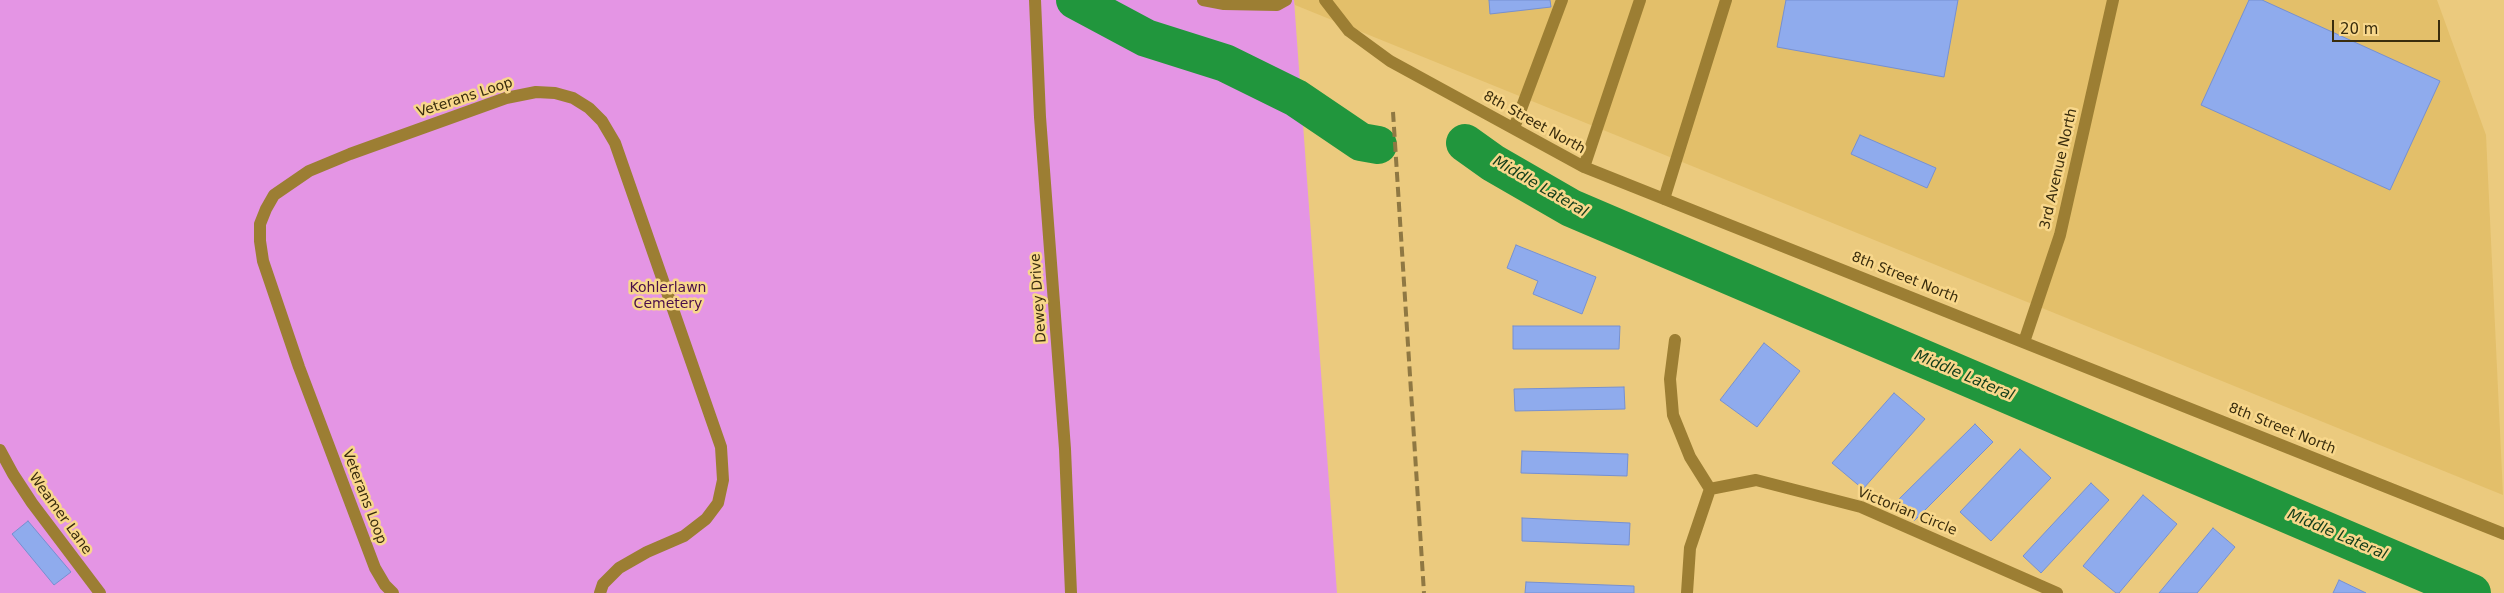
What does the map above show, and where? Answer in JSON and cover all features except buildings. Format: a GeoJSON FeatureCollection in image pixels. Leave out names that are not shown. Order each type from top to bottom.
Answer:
{"type":"FeatureCollection","features":[{"type":"Feature","properties":{"kind":"street","name":"Dewey Drive"},"geometry":{"type":"LineString","coordinates":[[1035,0],[1040,117],[1065,449],[1071,593]]}},
{"type":"Feature","properties":{"kind":"street"},"geometry":{"type":"LineString","coordinates":[[1203,0],[1224,4],[1277,5],[1286,0]]}},
{"type":"Feature","properties":{"kind":"street","name":"8th Street North"},"geometry":{"type":"LineString","coordinates":[[1325,0],[1348,31],[1390,61],[1584,167],[2504,534]]}},
{"type":"Feature","properties":{"kind":"street"},"geometry":{"type":"LineString","coordinates":[[1514,128],[1562,0]]}},
{"type":"Feature","properties":{"kind":"street"},"geometry":{"type":"LineString","coordinates":[[1584,167],[1640,0]]}},
{"type":"Feature","properties":{"kind":"street"},"geometry":{"type":"LineString","coordinates":[[1664,199],[1726,0]]}},
{"type":"Feature","properties":{"kind":"street","name":"3rd Avenue North"},"geometry":{"type":"LineString","coordinates":[[2024,342],[2060,235],[2113,0]]}},
{"type":"Feature","properties":{"kind":"street","name":"Veterans Loop"},"geometry":{"type":"LineString","coordinates":[[393,593],[385,585],[375,568],[299,367],[263,261],[260,224],[274,195],[309,171],[350,154],[506,98],[536,92],[555,93],[572,98],[589,108],[602,121],[615,143],[721,447],[724,480],[718,503],[706,519],[684,536],[647,552],[620,568],[603,584],[600,593]]}},
{"type":"Feature","properties":{"kind":"street"},"geometry":{"type":"LineString","coordinates":[[1675,340],[1670,379],[1674,415],[1690,457],[1710,489],[1690,548],[1687,593]]}},
{"type":"Feature","properties":{"kind":"street","name":"Weamer Lane"},"geometry":{"type":"LineString","coordinates":[[0,450],[32,503],[100,593]]}},
{"type":"Feature","properties":{"kind":"street","name":"Victorian Circle"},"geometry":{"type":"LineString","coordinates":[[1710,489],[1756,480],[1861,507],[2058,593]]}},
{"type":"Feature","properties":{"kind":"shaded area"},"geometry":{"type":"Polygon","coordinates":[[[1294,0],[2437,0],[2486,135],[2503,495],[1295,5],[1294,0]]]}},
{"type":"Feature","properties":{"kind":"green space","name":"Kohlerlawn Cemetery"},"geometry":{"type":"Polygon","coordinates":[[[0,0],[1294,0],[1337,593],[0,593],[0,0]]]}},
{"type":"Feature","properties":{"kind":"waterway","name":"Middle Lateral"},"geometry":{"type":"LineString","coordinates":[[1075,0],[1146,38],[1225,63],[1296,98],[1361,142],[1378,145]]}},
{"type":"Feature","properties":{"kind":"waterway","name":"Middle Lateral"},"geometry":{"type":"LineString","coordinates":[[1465,143],[1493,163],[1571,208],[2472,593]]}},
{"type":"Feature","properties":{"kind":"railway"},"geometry":{"type":"LineString","coordinates":[[1393,112],[1424,593]]}}]}
